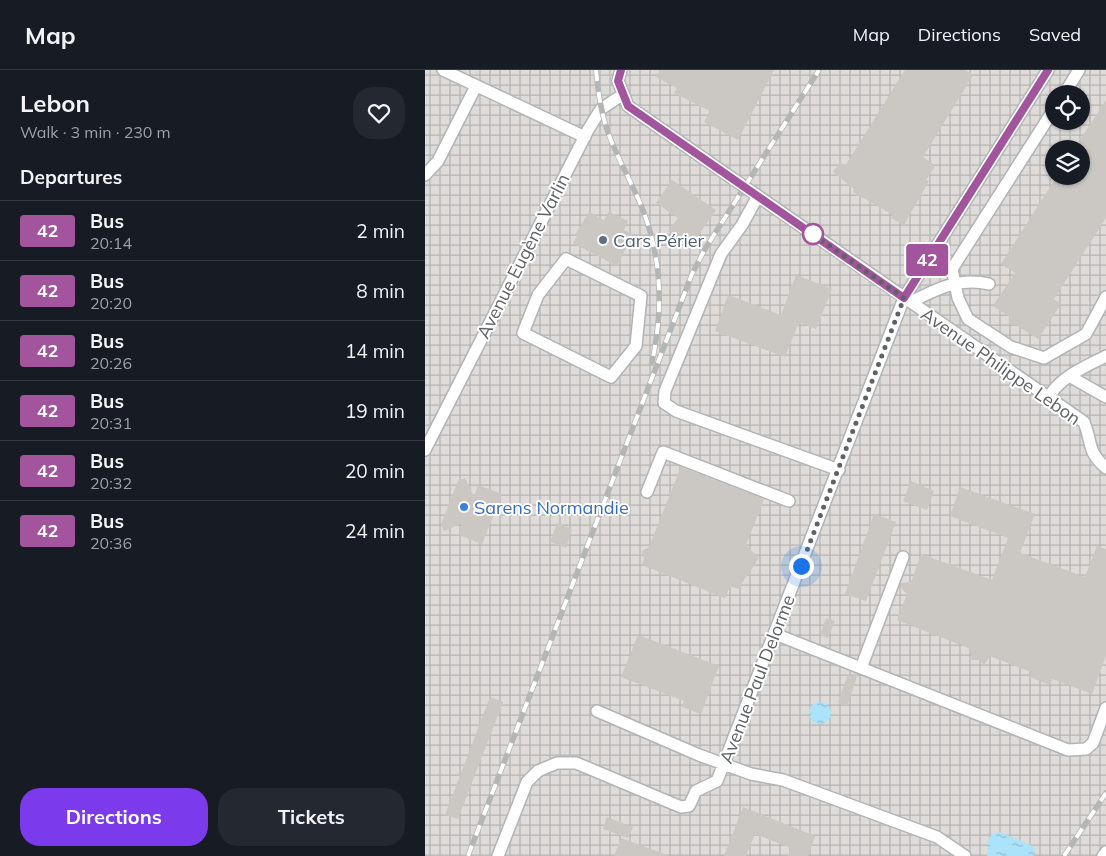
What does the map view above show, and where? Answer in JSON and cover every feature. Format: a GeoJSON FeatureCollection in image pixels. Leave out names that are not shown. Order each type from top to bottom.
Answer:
{"type":"FeatureCollection","features":[{"type":"Feature","properties":{"kind":"street"},"geometry":{"type":"LineString","coordinates":[[443,70],[585,137]]}},
{"type":"Feature","properties":{"kind":"street"},"geometry":{"type":"LineString","coordinates":[[621,70],[618,81],[622,94]]}},
{"type":"Feature","properties":{"kind":"street","name":"Avenue Paul Delorme"},"geometry":{"type":"LineString","coordinates":[[498,856],[527,782],[538,771],[549,765],[576,763],[681,807],[689,806],[695,791],[717,781],[908,300],[1048,70]]}},
{"type":"Feature","properties":{"kind":"street"},"geometry":{"type":"LineString","coordinates":[[1070,85],[1079,70]]}},
{"type":"Feature","properties":{"kind":"street"},"geometry":{"type":"LineString","coordinates":[[425,175],[438,161],[476,86]]}},
{"type":"Feature","properties":{"kind":"street","name":"Avenue Eugène Varlin"},"geometry":{"type":"LineString","coordinates":[[425,450],[585,137],[601,109],[622,94]]}},
{"type":"Feature","properties":{"kind":"street","name":"Avenue Philippe Lebon"},"geometry":{"type":"LineString","coordinates":[[622,94],[628,106],[1084,422],[1089,446],[1095,458],[1106,468]]}},
{"type":"Feature","properties":{"kind":"street"},"geometry":{"type":"LineString","coordinates":[[1045,124],[952,269],[958,298],[968,319],[1011,347],[1044,358],[1086,334],[1106,297]]}},
{"type":"Feature","properties":{"kind":"street"},"geometry":{"type":"LineString","coordinates":[[758,196],[742,225],[721,254],[665,391],[664,403],[676,411],[839,470]]}},
{"type":"Feature","properties":{"kind":"street"},"geometry":{"type":"LineString","coordinates":[[566,259],[641,296],[636,346],[611,377],[523,333],[538,295],[566,259]]}},
{"type":"Feature","properties":{"kind":"street"},"geometry":{"type":"LineString","coordinates":[[908,300],[955,283],[975,281],[989,284]]}},
{"type":"Feature","properties":{"kind":"street"},"geometry":{"type":"LineString","coordinates":[[1048,398],[1055,387],[1069,376],[1106,356]]}},
{"type":"Feature","properties":{"kind":"street"},"geometry":{"type":"LineString","coordinates":[[1069,376],[1106,397]]}},
{"type":"Feature","properties":{"kind":"street"},"geometry":{"type":"LineString","coordinates":[[647,492],[663,452],[789,501]]}},
{"type":"Feature","properties":{"kind":"street"},"geometry":{"type":"LineString","coordinates":[[861,668],[903,557]]}},
{"type":"Feature","properties":{"kind":"street"},"geometry":{"type":"LineString","coordinates":[[775,634],[1069,750],[1086,749],[1093,743],[1106,708]]}},
{"type":"Feature","properties":{"kind":"street"},"geometry":{"type":"LineString","coordinates":[[597,711],[724,764],[764,778],[783,780],[937,836],[965,856]]}},
{"type":"Feature","properties":{"kind":"street"},"geometry":{"type":"LineString","coordinates":[[1103,856],[1106,852]]}},
{"type":"Feature","properties":{"kind":"shaded area"},"geometry":{"type":"Polygon","coordinates":[[[425,70],[1106,70],[1106,856],[425,856],[425,70]]]}},
{"type":"Feature","properties":{"kind":"water"},"geometry":{"type":"Polygon","coordinates":[[[820,702],[828,705],[831,713],[828,721],[820,724],[812,721],[809,713],[812,705],[820,702]]]}},
{"type":"Feature","properties":{"kind":"water"},"geometry":{"type":"Polygon","coordinates":[[[1000,832],[1033,846],[1036,852],[1033,856],[987,856],[988,841],[992,834],[1000,832]]]}},
{"type":"Feature","properties":{"kind":"building"},"geometry":{"type":"Polygon","coordinates":[[[660,70],[774,70],[738,140],[704,122],[710,111],[674,93],[677,88],[656,77],[660,70]]]}},
{"type":"Feature","properties":{"kind":"building"},"geometry":{"type":"Polygon","coordinates":[[[905,70],[965,70],[973,75],[923,157],[933,164],[934,168],[926,180],[929,181],[904,225],[891,218],[893,215],[853,192],[854,189],[833,172],[840,162],[845,166],[905,70]]]}},
{"type":"Feature","properties":{"kind":"building"},"geometry":{"type":"Polygon","coordinates":[[[1106,100],[1106,218],[1054,299],[1061,304],[1038,339],[1016,325],[1010,324],[1010,317],[993,306],[1015,273],[1001,264],[1051,185],[1090,185],[1090,140],[1080,140],[1086,130],[1090,130],[1090,124],[1106,100]]]}},
{"type":"Feature","properties":{"kind":"building"},"geometry":{"type":"Polygon","coordinates":[[[672,180],[716,210],[690,247],[668,232],[678,218],[656,203],[672,180]]]}},
{"type":"Feature","properties":{"kind":"building","name":"Cars Périer"},"geometry":{"type":"Polygon","coordinates":[[[589,212],[604,220],[609,212],[628,221],[624,230],[633,234],[617,266],[573,243],[577,236],[575,235],[589,212]]]}},
{"type":"Feature","properties":{"kind":"building"},"geometry":{"type":"Polygon","coordinates":[[[796,275],[832,289],[816,329],[799,322],[785,357],[715,331],[728,295],[781,315],[796,275]]]}},
{"type":"Feature","properties":{"kind":"building"},"geometry":{"type":"Polygon","coordinates":[[[681,467],[764,499],[746,545],[759,558],[738,589],[730,586],[725,598],[642,565],[644,559],[642,551],[649,547],[681,467]]]}},
{"type":"Feature","properties":{"kind":"building"},"geometry":{"type":"Polygon","coordinates":[[[465,478],[474,497],[478,485],[502,494],[482,544],[459,535],[463,523],[444,531],[441,524],[458,481],[465,478]]]}},
{"type":"Feature","properties":{"kind":"building"},"geometry":{"type":"Polygon","coordinates":[[[911,481],[934,491],[927,510],[903,501],[911,481]]]}},
{"type":"Feature","properties":{"kind":"building"},"geometry":{"type":"Polygon","coordinates":[[[960,487],[1035,514],[1020,553],[1085,577],[1097,546],[1106,549],[1106,656],[1092,694],[1052,679],[1050,685],[1030,677],[1031,672],[990,656],[984,665],[979,660],[971,660],[971,649],[897,620],[907,594],[900,587],[901,583],[911,582],[921,554],[992,580],[1008,538],[950,516],[960,487]]]}},
{"type":"Feature","properties":{"kind":"building"},"geometry":{"type":"Polygon","coordinates":[[[874,514],[896,522],[866,601],[845,594],[874,514]]]}},
{"type":"Feature","properties":{"kind":"building"},"geometry":{"type":"Polygon","coordinates":[[[557,523],[572,529],[566,548],[550,542],[557,523]]]}},
{"type":"Feature","properties":{"kind":"building"},"geometry":{"type":"Polygon","coordinates":[[[826,618],[835,621],[828,638],[820,635],[826,618]]]}},
{"type":"Feature","properties":{"kind":"building"},"geometry":{"type":"Polygon","coordinates":[[[638,635],[719,666],[701,714],[682,707],[684,701],[621,677],[638,635]]]}},
{"type":"Feature","properties":{"kind":"building"},"geometry":{"type":"Polygon","coordinates":[[[848,674],[857,677],[847,706],[838,702],[848,674]]]}},
{"type":"Feature","properties":{"kind":"building"},"geometry":{"type":"Polygon","coordinates":[[[490,697],[503,702],[458,819],[445,815],[490,697]]]}},
{"type":"Feature","properties":{"kind":"building"},"geometry":{"type":"Polygon","coordinates":[[[743,807],[815,836],[808,856],[788,856],[791,848],[755,834],[746,856],[724,856],[743,807]]]}},
{"type":"Feature","properties":{"kind":"building"},"geometry":{"type":"Polygon","coordinates":[[[607,817],[633,827],[628,838],[603,829],[607,817]]]}},
{"type":"Feature","properties":{"kind":"building"},"geometry":{"type":"Polygon","coordinates":[[[621,838],[667,855],[667,856],[614,856],[621,838]]]}},
{"type":"Feature","properties":{"kind":"railway"},"geometry":{"type":"LineString","coordinates":[[596,70],[598,91],[606,126],[644,213],[654,250],[659,287],[659,306],[656,343],[652,362]]}},
{"type":"Feature","properties":{"kind":"railway"},"geometry":{"type":"LineString","coordinates":[[468,856],[692,274],[705,249],[819,70]]}},
{"type":"Feature","properties":{"kind":"railway"},"geometry":{"type":"LineString","coordinates":[[1064,856],[1106,793]]}},
{"type":"Feature","properties":{"kind":"bus line","name":"42"},"geometry":{"type":"LineString","coordinates":[[621,70],[618,81],[628,106],[904,298],[1048,70]]}},
{"type":"Feature","properties":{"kind":"place","name":"Cars Périer"},"geometry":{"type":"Point","coordinates":[603,240]}},
{"type":"Feature","properties":{"kind":"place","name":"Sarens Normandie"},"geometry":{"type":"Point","coordinates":[464,507]}},
{"type":"Feature","properties":{"kind":"route"},"geometry":{"type":"LineString","coordinates":[[801,566],[904,298],[807,230],[813,234]]}}]}
